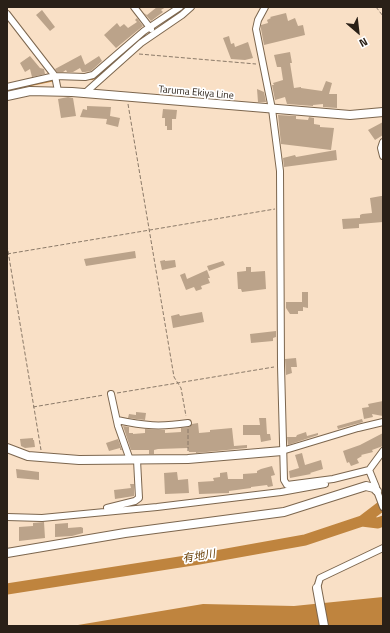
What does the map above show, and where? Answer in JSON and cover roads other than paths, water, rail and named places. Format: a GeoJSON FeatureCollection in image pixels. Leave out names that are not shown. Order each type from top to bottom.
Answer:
{"type":"FeatureCollection","features":[{"type":"Feature","properties":{"kind":"street"},"geometry":{"type":"LineString","coordinates":[[134,7],[154,34]]}},
{"type":"Feature","properties":{"kind":"street"},"geometry":{"type":"LineString","coordinates":[[7,87],[55,76],[93,76],[150,27],[178,7],[182,15]]}},
{"type":"Feature","properties":{"kind":"street"},"geometry":{"type":"LineString","coordinates":[[85,93],[132,51],[191,7]]}},
{"type":"Feature","properties":{"kind":"street"},"geometry":{"type":"LineString","coordinates":[[265,7],[258,20],[256,30],[272,109],[280,171],[279,208],[282,451],[284,480],[287,485],[333,479],[369,470],[380,459],[383,451]]}},
{"type":"Feature","properties":{"kind":"street"},"geometry":{"type":"LineString","coordinates":[[7,14],[55,76],[58,88]]}},
{"type":"Feature","properties":{"kind":"street","name":"Taruma Ekiya Line"},"geometry":{"type":"LineString","coordinates":[[7,96],[30,91],[58,88],[85,93],[350,115],[383,112]]}},
{"type":"Feature","properties":{"kind":"street"},"geometry":{"type":"LineString","coordinates":[[383,142],[381,148],[383,156]]}},
{"type":"Feature","properties":{"kind":"street"},"geometry":{"type":"LineString","coordinates":[[104,512],[107,509],[135,501],[139,498],[134,460],[117,420],[111,394]]}},
{"type":"Feature","properties":{"kind":"street"},"geometry":{"type":"LineString","coordinates":[[117,420],[145,426],[167,426],[188,423]]}},
{"type":"Feature","properties":{"kind":"street"},"geometry":{"type":"LineString","coordinates":[[7,448],[28,456],[79,460],[188,459],[282,451],[383,422]]}},
{"type":"Feature","properties":{"kind":"street"},"geometry":{"type":"LineString","coordinates":[[369,470],[383,507]]}},
{"type":"Feature","properties":{"kind":"street"},"geometry":{"type":"LineString","coordinates":[[7,517],[42,518],[281,492],[325,484],[333,479]]}},
{"type":"Feature","properties":{"kind":"street"},"geometry":{"type":"LineString","coordinates":[[7,553],[125,533],[278,513],[366,486],[376,490]]}},
{"type":"Feature","properties":{"kind":"street"},"geometry":{"type":"LineString","coordinates":[[324,626],[316,588],[320,578],[383,548]]}},
{"type":"Feature","properties":{"kind":"waterway"},"geometry":{"type":"LineString","coordinates":[[87,79],[92,79],[99,76],[143,36]]}},
{"type":"Feature","properties":{"kind":"waterway"},"geometry":{"type":"LineString","coordinates":[[7,90],[55,80]]}},
{"type":"Feature","properties":{"kind":"waterway","name":"有地川"},"geometry":{"type":"LineString","coordinates":[[7,589],[199,559],[305,540],[362,521],[383,505]]}},
{"type":"Feature","properties":{"kind":"waterway"},"geometry":{"type":"LineString","coordinates":[[362,521],[378,523],[383,521]]}}]}
